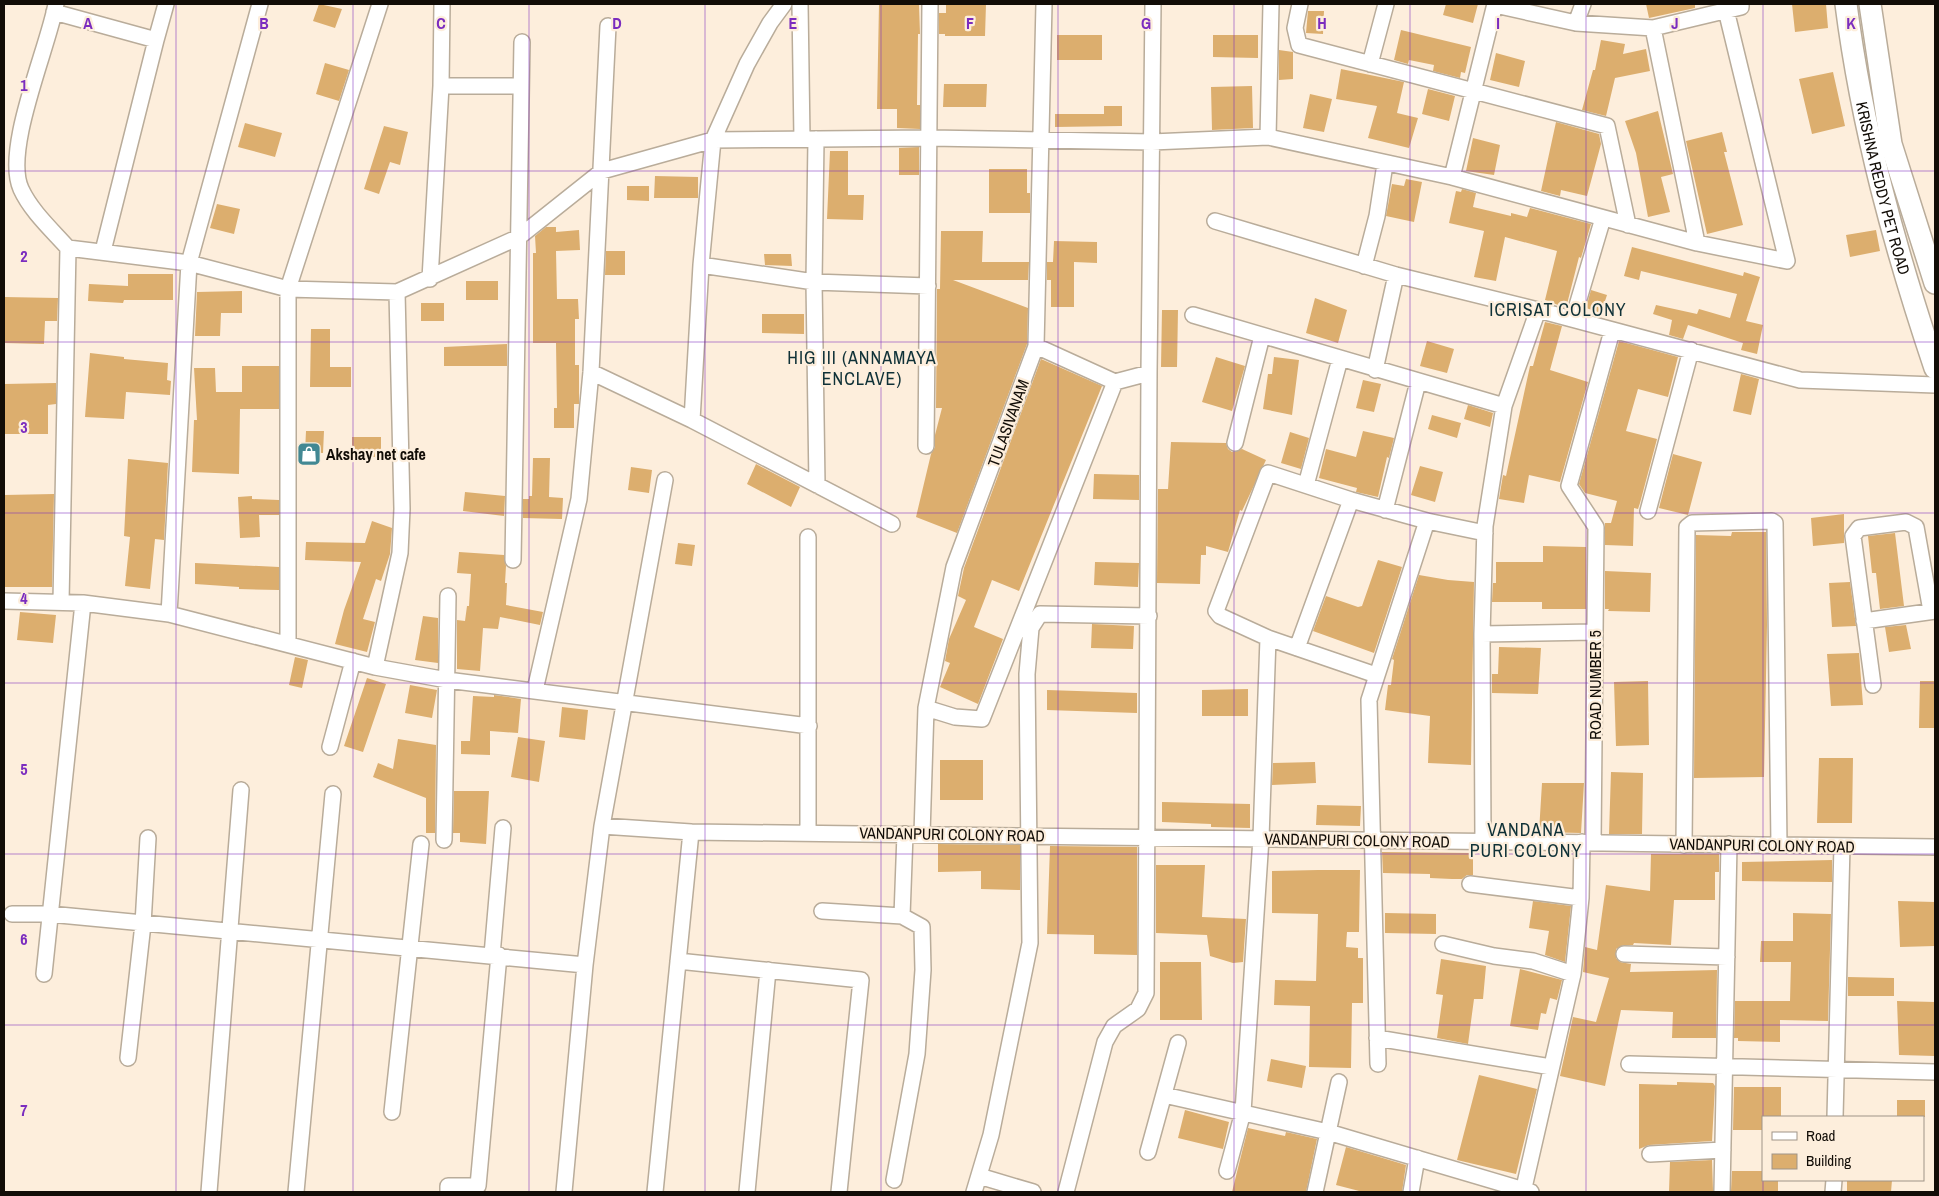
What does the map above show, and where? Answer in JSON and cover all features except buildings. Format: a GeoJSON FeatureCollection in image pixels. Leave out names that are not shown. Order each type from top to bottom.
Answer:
{"type":"FeatureCollection","features":[{"type":"Feature","properties":{"kind":"main road","name":"KRISHNA REDDY PET ROAD"},"geometry":{"type":"LineString","coordinates":[[1846,4],[1855,71],[1865,119],[1903,273],[1935,368]]}},
{"type":"Feature","properties":{"kind":"main road","name":"KRISHNA REDDY PET ROAD"},"geometry":{"type":"LineString","coordinates":[[1870,4],[1892,144],[1935,284]]}},
{"type":"Feature","properties":{"kind":"street"},"geometry":{"type":"LineString","coordinates":[[103,252],[166,4]]}},
{"type":"Feature","properties":{"kind":"street"},"geometry":{"type":"LineString","coordinates":[[169,614],[189,263],[260,4]]}},
{"type":"Feature","properties":{"kind":"street"},"geometry":{"type":"LineString","coordinates":[[288,643],[288,288],[380,4]]}},
{"type":"Feature","properties":{"kind":"street"},"geometry":{"type":"LineString","coordinates":[[430,279],[441,86],[442,4]]}},
{"type":"Feature","properties":{"kind":"street"},"geometry":{"type":"LineString","coordinates":[[692,420],[701,265],[713,140],[747,64],[770,23],[784,4]]}},
{"type":"Feature","properties":{"kind":"street"},"geometry":{"type":"LineString","coordinates":[[800,4],[809,139],[814,282],[817,485]]}},
{"type":"Feature","properties":{"kind":"street"},"geometry":{"type":"LineString","coordinates":[[926,446],[930,4]]}},
{"type":"Feature","properties":{"kind":"street","name":"TULASIVANAM"},"geometry":{"type":"LineString","coordinates":[[922,834],[926,708],[954,567],[1036,346],[1044,4]]}},
{"type":"Feature","properties":{"kind":"street"},"geometry":{"type":"LineString","coordinates":[[1066,1192],[1105,1042],[1114,1026],[1138,1009],[1146,993],[1153,4]]}},
{"type":"Feature","properties":{"kind":"street"},"geometry":{"type":"LineString","coordinates":[[1268,137],[1271,4]]}},
{"type":"Feature","properties":{"kind":"street"},"geometry":{"type":"LineString","coordinates":[[1300,4],[1295,28],[1299,45],[1607,126],[1628,225]]}},
{"type":"Feature","properties":{"kind":"street"},"geometry":{"type":"LineString","coordinates":[[1370,64],[1386,4]]}},
{"type":"Feature","properties":{"kind":"street"},"geometry":{"type":"LineString","coordinates":[[1576,23],[1583,4]]}},
{"type":"Feature","properties":{"kind":"street"},"geometry":{"type":"LineString","coordinates":[[1452,177],[1495,5],[1576,23],[1653,28],[1741,7],[1741,4]]}},
{"type":"Feature","properties":{"kind":"street"},"geometry":{"type":"LineString","coordinates":[[61,602],[68,248],[30,204],[20,187],[16,168],[19,140],[55,8],[156,40]]}},
{"type":"Feature","properties":{"kind":"street"},"geometry":{"type":"LineString","coordinates":[[68,248],[189,263],[288,288],[397,292],[430,279],[519,237],[602,171],[713,140],[930,138],[1152,142],[1268,137],[1452,177],[1628,225],[1787,261],[1726,10]]}},
{"type":"Feature","properties":{"kind":"street"},"geometry":{"type":"LineString","coordinates":[[536,690],[579,499],[591,372],[608,26]]}},
{"type":"Feature","properties":{"kind":"street"},"geometry":{"type":"LineString","coordinates":[[1653,28],[1697,242]]}},
{"type":"Feature","properties":{"kind":"street"},"geometry":{"type":"LineString","coordinates":[[513,560],[522,42]]}},
{"type":"Feature","properties":{"kind":"street"},"geometry":{"type":"LineString","coordinates":[[441,86],[521,86]]}},
{"type":"Feature","properties":{"kind":"street"},"geometry":{"type":"LineString","coordinates":[[1364,266],[1377,216],[1386,164]]}},
{"type":"Feature","properties":{"kind":"street"},"geometry":{"type":"LineString","coordinates":[[1573,319],[1603,218]]}},
{"type":"Feature","properties":{"kind":"street"},"geometry":{"type":"LineString","coordinates":[[1215,221],[1396,275],[1573,319],[1800,380],[1935,385]]}},
{"type":"Feature","properties":{"kind":"street"},"geometry":{"type":"LineString","coordinates":[[701,265],[814,282],[928,286]]}},
{"type":"Feature","properties":{"kind":"street"},"geometry":{"type":"LineString","coordinates":[[1375,370],[1396,275]]}},
{"type":"Feature","properties":{"kind":"street"},"geometry":{"type":"LineString","coordinates":[[375,666],[400,553],[402,508],[397,292]]}},
{"type":"Feature","properties":{"kind":"street"},"geometry":{"type":"LineString","coordinates":[[1483,841],[1482,634],[1485,533],[1504,406],[1538,310]]}},
{"type":"Feature","properties":{"kind":"street"},"geometry":{"type":"LineString","coordinates":[[1193,315],[1375,370],[1504,406]]}},
{"type":"Feature","properties":{"kind":"street","name":"ROAD NUMBER 5"},"geometry":{"type":"LineString","coordinates":[[1526,1191],[1551,1067],[1573,974],[1588,843],[1595,632],[1596,527],[1569,486],[1612,331]]}},
{"type":"Feature","properties":{"kind":"street"},"geometry":{"type":"LineString","coordinates":[[1235,443],[1262,336]]}},
{"type":"Feature","properties":{"kind":"street"},"geometry":{"type":"LineString","coordinates":[[1036,346],[1115,382],[1149,374]]}},
{"type":"Feature","properties":{"kind":"street"},"geometry":{"type":"LineString","coordinates":[[1648,512],[1691,350]]}},
{"type":"Feature","properties":{"kind":"street"},"geometry":{"type":"LineString","coordinates":[[1306,485],[1340,359]]}},
{"type":"Feature","properties":{"kind":"street"},"geometry":{"type":"LineString","coordinates":[[591,372],[692,420],[892,524]]}},
{"type":"Feature","properties":{"kind":"street"},"geometry":{"type":"LineString","coordinates":[[926,708],[955,717],[982,719],[1115,382]]}},
{"type":"Feature","properties":{"kind":"street"},"geometry":{"type":"LineString","coordinates":[[1386,510],[1418,382]]}},
{"type":"Feature","properties":{"kind":"street"},"geometry":{"type":"LineString","coordinates":[[1376,676],[1268,638],[1218,615],[1216,610],[1266,475],[1270,472],[1386,510],[1485,533]]}},
{"type":"Feature","properties":{"kind":"street"},"geometry":{"type":"LineString","coordinates":[[564,1192],[584,965],[602,826],[623,702],[665,480]]}},
{"type":"Feature","properties":{"kind":"street"},"geometry":{"type":"LineString","coordinates":[[1297,648],[1351,500]]}},
{"type":"Feature","properties":{"kind":"street"},"geometry":{"type":"LineString","coordinates":[[1378,1064],[1369,700],[1427,521]]}},
{"type":"Feature","properties":{"kind":"street"},"geometry":{"type":"LineString","coordinates":[[1684,845],[1687,527],[1692,523],[1772,521],[1775,523],[1778,845]]}},
{"type":"Feature","properties":{"kind":"street"},"geometry":{"type":"LineString","coordinates":[[1864,620],[1933,611],[1916,528],[1906,522],[1858,528],[1853,536],[1864,620],[1873,685]]}},
{"type":"Feature","properties":{"kind":"street"},"geometry":{"type":"LineString","coordinates":[[808,537],[808,832]]}},
{"type":"Feature","properties":{"kind":"street"},"geometry":{"type":"LineString","coordinates":[[444,840],[448,596]]}},
{"type":"Feature","properties":{"kind":"street"},"geometry":{"type":"LineString","coordinates":[[4,601],[83,603],[169,614],[375,666],[448,680],[809,726]]}},
{"type":"Feature","properties":{"kind":"street"},"geometry":{"type":"LineString","coordinates":[[44,974],[83,603]]}},
{"type":"Feature","properties":{"kind":"street"},"geometry":{"type":"LineString","coordinates":[[974,1192],[991,1135],[1030,942],[1027,674],[1031,628],[1040,614],[1150,616]]}},
{"type":"Feature","properties":{"kind":"street"},"geometry":{"type":"LineString","coordinates":[[1482,634],[1595,632]]}},
{"type":"Feature","properties":{"kind":"street"},"geometry":{"type":"LineString","coordinates":[[1227,1171],[1243,1112],[1261,838],[1268,638]]}},
{"type":"Feature","properties":{"kind":"street"},"geometry":{"type":"LineString","coordinates":[[330,748],[354,661]]}},
{"type":"Feature","properties":{"kind":"street"},"geometry":{"type":"LineString","coordinates":[[210,1192],[232,930],[241,790]]}},
{"type":"Feature","properties":{"kind":"street"},"geometry":{"type":"LineString","coordinates":[[296,1192],[333,794]]}},
{"type":"Feature","properties":{"kind":"street","name":"VANDANPURI COLONY ROAD"},"geometry":{"type":"LineString","coordinates":[[602,826],[691,832],[1935,847]]}},
{"type":"Feature","properties":{"kind":"street"},"geometry":{"type":"LineString","coordinates":[[448,1192],[448,1186],[478,1186],[496,955],[503,828]]}},
{"type":"Feature","properties":{"kind":"street"},"geometry":{"type":"LineString","coordinates":[[654,1192],[691,832]]}},
{"type":"Feature","properties":{"kind":"street"},"geometry":{"type":"LineString","coordinates":[[902,916],[905,834]]}},
{"type":"Feature","properties":{"kind":"street"},"geometry":{"type":"LineString","coordinates":[[128,1058],[143,924],[148,838]]}},
{"type":"Feature","properties":{"kind":"street"},"geometry":{"type":"LineString","coordinates":[[392,1112],[421,844]]}},
{"type":"Feature","properties":{"kind":"street"},"geometry":{"type":"LineString","coordinates":[[1722,1192],[1729,844]]}},
{"type":"Feature","properties":{"kind":"street"},"geometry":{"type":"LineString","coordinates":[[1835,1116],[1842,846]]}},
{"type":"Feature","properties":{"kind":"street"},"geometry":{"type":"LineString","coordinates":[[1470,884],[1581,898]]}},
{"type":"Feature","properties":{"kind":"street"},"geometry":{"type":"LineString","coordinates":[[822,911],[902,916],[922,927],[923,970],[917,1054],[894,1180]]}},
{"type":"Feature","properties":{"kind":"street"},"geometry":{"type":"LineString","coordinates":[[12,914],[50,914],[143,924],[232,930],[584,965]]}},
{"type":"Feature","properties":{"kind":"street"},"geometry":{"type":"LineString","coordinates":[[1443,944],[1494,956],[1533,961],[1573,974]]}},
{"type":"Feature","properties":{"kind":"street"},"geometry":{"type":"LineString","coordinates":[[1624,954],[1727,957]]}},
{"type":"Feature","properties":{"kind":"street"},"geometry":{"type":"LineString","coordinates":[[678,961],[861,980],[839,1192]]}},
{"type":"Feature","properties":{"kind":"street"},"geometry":{"type":"LineString","coordinates":[[747,1192],[768,970]]}},
{"type":"Feature","properties":{"kind":"street"},"geometry":{"type":"LineString","coordinates":[[1377,1038],[1551,1067]]}},
{"type":"Feature","properties":{"kind":"street"},"geometry":{"type":"LineString","coordinates":[[1148,1152],[1178,1043]]}},
{"type":"Feature","properties":{"kind":"street"},"geometry":{"type":"LineString","coordinates":[[1629,1064],[1935,1072]]}},
{"type":"Feature","properties":{"kind":"street"},"geometry":{"type":"LineString","coordinates":[[1315,1192],[1339,1082]]}},
{"type":"Feature","properties":{"kind":"street"},"geometry":{"type":"LineString","coordinates":[[1164,1095],[1328,1132],[1526,1191]]}},
{"type":"Feature","properties":{"kind":"street"},"geometry":{"type":"LineString","coordinates":[[1650,1154],[1723,1150]]}},
{"type":"Feature","properties":{"kind":"street"},"geometry":{"type":"LineString","coordinates":[[1412,1192],[1417,1158]]}},
{"type":"Feature","properties":{"kind":"street"},"geometry":{"type":"LineString","coordinates":[[979,1176],[1033,1192]]}},
{"type":"Feature","properties":{"kind":"place","name":"Akshay net cafe"},"geometry":{"type":"Point","coordinates":[309,454]}},
{"type":"Feature","properties":{"kind":"district","name":"ICRISAT COLONY"},"geometry":{"type":"Point","coordinates":[1558,309]}},
{"type":"Feature","properties":{"kind":"district","name":"HIG III (ANNAMAYA ENCLAVE)"},"geometry":{"type":"Point","coordinates":[862,367]}},
{"type":"Feature","properties":{"kind":"district","name":"VANDANA PURI COLONY"},"geometry":{"type":"Point","coordinates":[1526,840]}}]}
